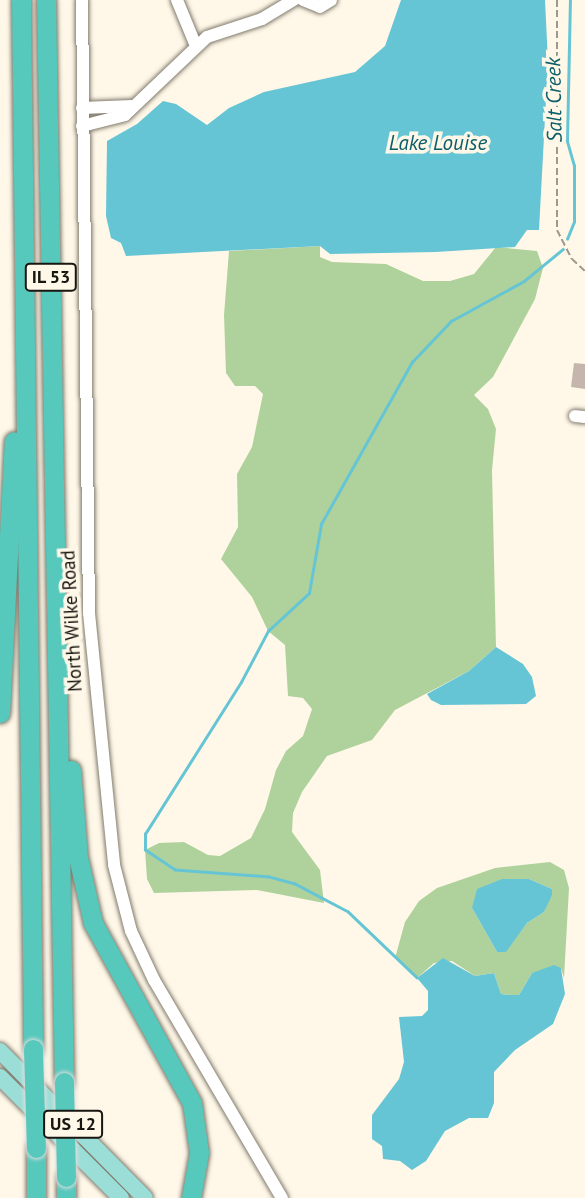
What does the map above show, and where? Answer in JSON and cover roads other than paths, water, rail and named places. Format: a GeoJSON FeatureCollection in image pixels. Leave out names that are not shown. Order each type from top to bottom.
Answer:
{"type":"FeatureCollection","features":[{"type":"Feature","properties":{"kind":"highway","name":"IL 53"},"geometry":{"type":"LineString","coordinates":[[20,0],[36,1198]]}},
{"type":"Feature","properties":{"kind":"highway","name":"IL 53"},"geometry":{"type":"LineString","coordinates":[[46,0],[66,1198]]}},
{"type":"Feature","properties":{"kind":"highway"},"geometry":{"type":"LineString","coordinates":[[0,713],[14,431],[25,388]]}},
{"type":"Feature","properties":{"kind":"highway"},"geometry":{"type":"LineString","coordinates":[[56,555],[81,880],[105,949],[192,1103],[199,1153],[191,1198]]}},
{"type":"Feature","properties":{"kind":"main road","name":"US 12"},"geometry":{"type":"LineString","coordinates":[[0,1051],[145,1198]]}},
{"type":"Feature","properties":{"kind":"main road","name":"US 12"},"geometry":{"type":"LineString","coordinates":[[0,1077],[121,1198]]}},
{"type":"Feature","properties":{"kind":"street","name":"North Wilke Road"},"geometry":{"type":"LineString","coordinates":[[82,0],[89,613],[114,865],[131,931],[155,980],[282,1198]]}},
{"type":"Feature","properties":{"kind":"street"},"geometry":{"type":"LineString","coordinates":[[177,0],[197,46]]}},
{"type":"Feature","properties":{"kind":"street"},"geometry":{"type":"LineString","coordinates":[[82,126],[125,115],[207,37],[262,19],[293,0]]}},
{"type":"Feature","properties":{"kind":"street"},"geometry":{"type":"LineString","coordinates":[[303,0],[320,7],[331,0]]}},
{"type":"Feature","properties":{"kind":"street"},"geometry":{"type":"LineString","coordinates":[[82,108],[132,106]]}},
{"type":"Feature","properties":{"kind":"water","name":"Lake Louise"},"geometry":{"type":"Polygon","coordinates":[[[401,0],[545,0],[548,62],[539,230],[527,230],[515,247],[436,252],[330,254],[320,246],[126,256],[121,243],[111,238],[106,216],[107,141],[137,124],[163,101],[176,104],[207,125],[229,108],[264,92],[355,72],[385,46],[401,0]]]}},
{"type":"Feature","properties":{"kind":"water"},"geometry":{"type":"Polygon","coordinates":[[[496,647],[523,664],[532,677],[536,696],[526,704],[441,705],[431,700],[427,694],[469,671],[496,647]]]}},
{"type":"Feature","properties":{"kind":"water"},"geometry":{"type":"Polygon","coordinates":[[[502,879],[529,879],[552,889],[552,895],[544,912],[527,923],[506,952],[497,952],[472,908],[477,889],[502,879]]]}},
{"type":"Feature","properties":{"kind":"water"},"geometry":{"type":"Polygon","coordinates":[[[443,958],[475,976],[494,973],[501,994],[509,995],[519,995],[532,973],[554,965],[561,968],[565,994],[553,1024],[515,1050],[494,1072],[494,1103],[488,1118],[469,1118],[445,1131],[426,1161],[412,1170],[400,1161],[383,1159],[382,1146],[372,1139],[372,1115],[399,1079],[404,1062],[399,1017],[422,1016],[428,1010],[428,991],[417,978],[443,958]]]}},
{"type":"Feature","properties":{"kind":"waterway","name":"Salt Creek"},"geometry":{"type":"LineString","coordinates":[[567,239],[574,222],[574,166],[567,141],[570,0]]}},
{"type":"Feature","properties":{"kind":"waterway"},"geometry":{"type":"LineString","coordinates":[[417,978],[348,912],[295,884],[269,877],[175,870],[145,850],[145,834],[241,682],[268,631],[309,593],[321,524],[412,362],[451,321],[524,281],[563,249]]}}]}
